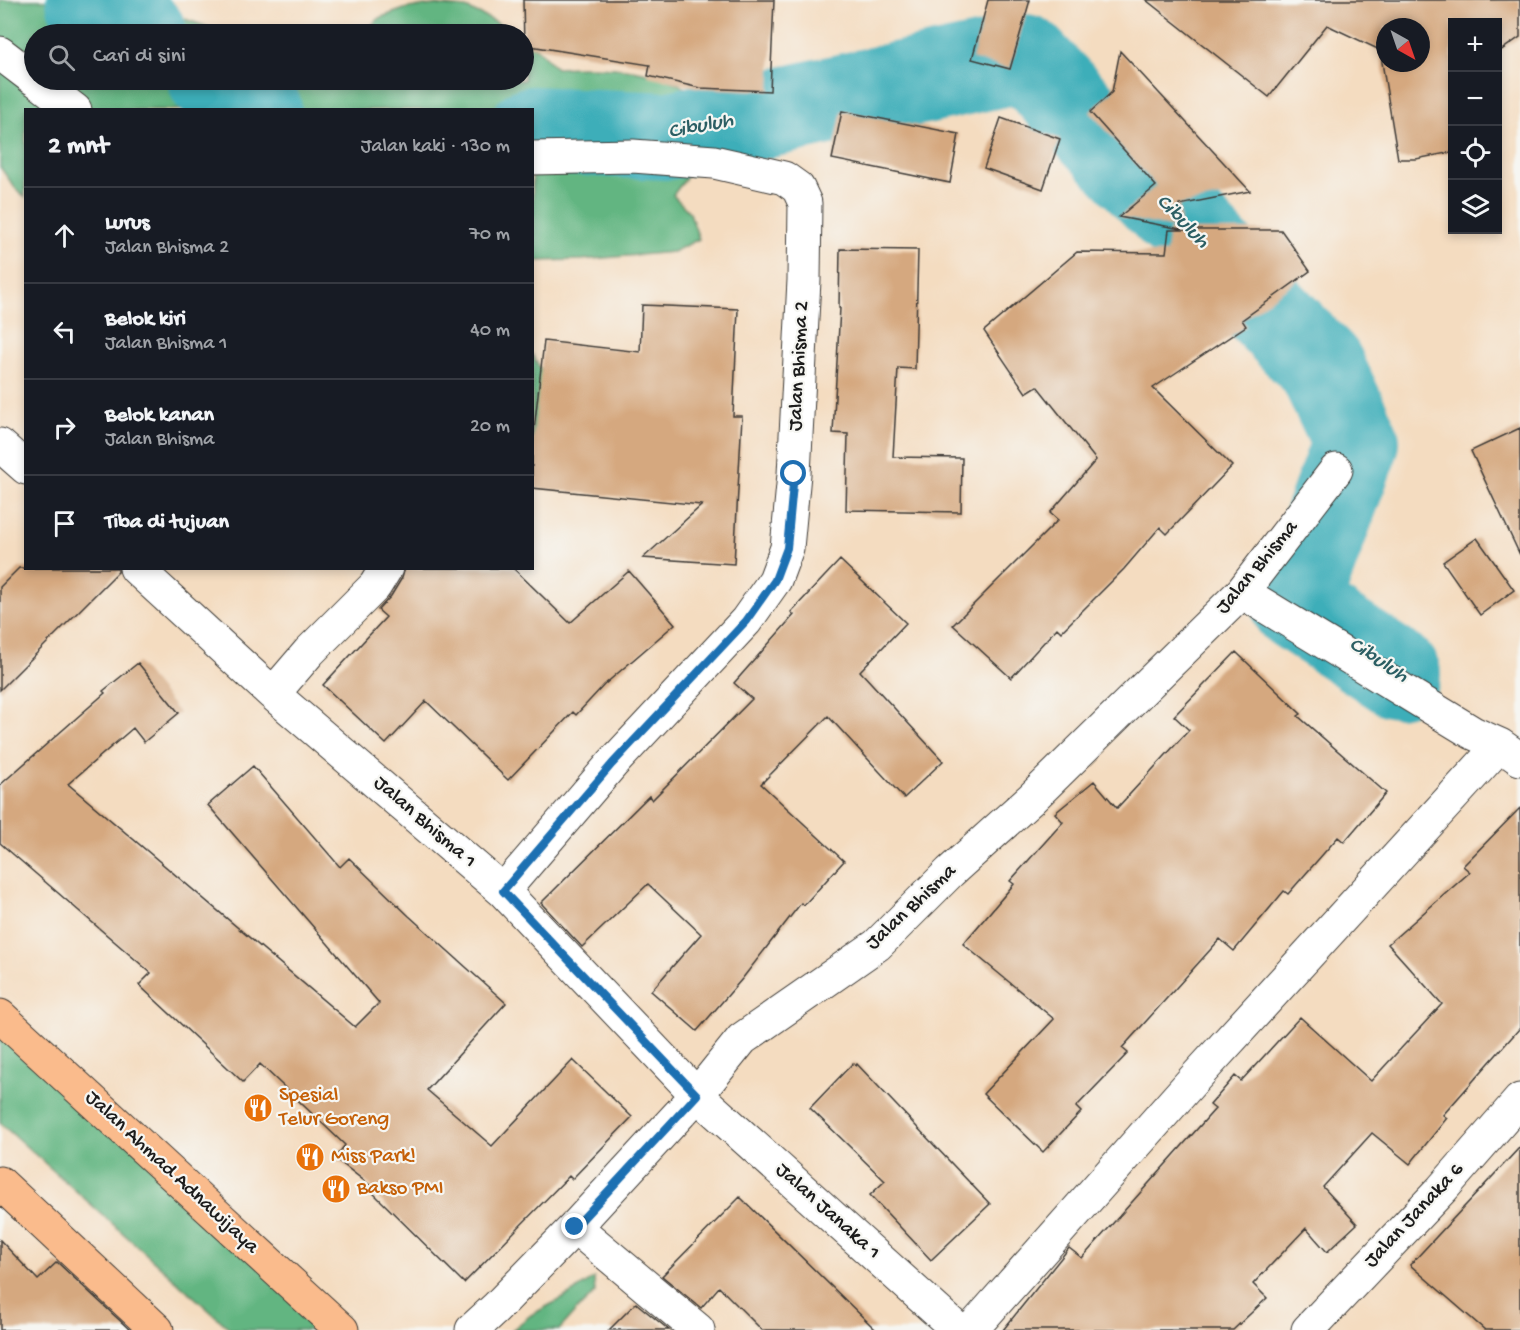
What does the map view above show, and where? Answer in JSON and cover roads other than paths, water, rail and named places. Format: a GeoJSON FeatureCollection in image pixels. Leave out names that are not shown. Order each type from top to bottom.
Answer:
{"type":"FeatureCollection","features":[{"type":"Feature","properties":{"kind":"main road","name":"Jalan Ahmad Adnawijaya"},"geometry":{"type":"LineString","coordinates":[[0,1016],[342,1330]]}},
{"type":"Feature","properties":{"kind":"main road"},"geometry":{"type":"LineString","coordinates":[[0,1183],[157,1330]]}},
{"type":"Feature","properties":{"kind":"street"},"geometry":{"type":"LineString","coordinates":[[0,53],[24,71]]}},
{"type":"Feature","properties":{"kind":"street"},"geometry":{"type":"LineString","coordinates":[[49,90],[72,108]]}},
{"type":"Feature","properties":{"kind":"street","name":"Jalan Bhisma 2"},"geometry":{"type":"LineString","coordinates":[[503,891],[612,764],[746,621],[775,580],[787,548],[794,474],[804,280],[806,203],[798,188],[784,178],[714,162],[633,156],[534,158]]}},
{"type":"Feature","properties":{"kind":"street"},"geometry":{"type":"LineString","coordinates":[[0,445],[24,466]]}},
{"type":"Feature","properties":{"kind":"street","name":"Jalan Bhisma"},"geometry":{"type":"LineString","coordinates":[[472,1330],[575,1227],[697,1095],[742,1039],[877,945],[950,872],[1032,798],[1242,592],[1336,470]]}},
{"type":"Feature","properties":{"kind":"street","name":"Jalan Bhisma 1"},"geometry":{"type":"LineString","coordinates":[[138,570],[273,694],[503,891],[697,1095]]}},
{"type":"Feature","properties":{"kind":"street"},"geometry":{"type":"LineString","coordinates":[[273,694],[309,652],[375,586],[385,570]]}},
{"type":"Feature","properties":{"kind":"street"},"geometry":{"type":"LineString","coordinates":[[971,1330],[1202,1071],[1510,752],[1473,733],[1242,592]]}},
{"type":"Feature","properties":{"kind":"street","name":"Jalan Janaka 1"},"geometry":{"type":"LineString","coordinates":[[697,1095],[958,1330]]}},
{"type":"Feature","properties":{"kind":"street","name":"Jalan Janaka 6"},"geometry":{"type":"LineString","coordinates":[[1308,1330],[1442,1189],[1520,1100]]}},
{"type":"Feature","properties":{"kind":"street"},"geometry":{"type":"LineString","coordinates":[[575,1227],[698,1330]]}},
{"type":"Feature","properties":{"kind":"waterway","name":"Cibuluh"},"geometry":{"type":"LineString","coordinates":[[90,0],[127,24]]}},
{"type":"Feature","properties":{"kind":"waterway","name":"Cibuluh"},"geometry":{"type":"LineString","coordinates":[[534,130],[667,136],[1025,58],[1321,367],[1356,442],[1295,607],[1397,674]]}},
{"type":"Feature","properties":{"kind":"waterway","name":"Cibuluh"},"geometry":{"type":"LineString","coordinates":[[227,90],[255,108]]}},
{"type":"Feature","properties":{"kind":"place","name":"Spesial Telur Goreng"},"geometry":{"type":"Point","coordinates":[258,1108]}},
{"type":"Feature","properties":{"kind":"place","name":"Miss Park!"},"geometry":{"type":"Point","coordinates":[310,1157]}},
{"type":"Feature","properties":{"kind":"place","name":"Bakso PMI"},"geometry":{"type":"Point","coordinates":[336,1189]}}]}
